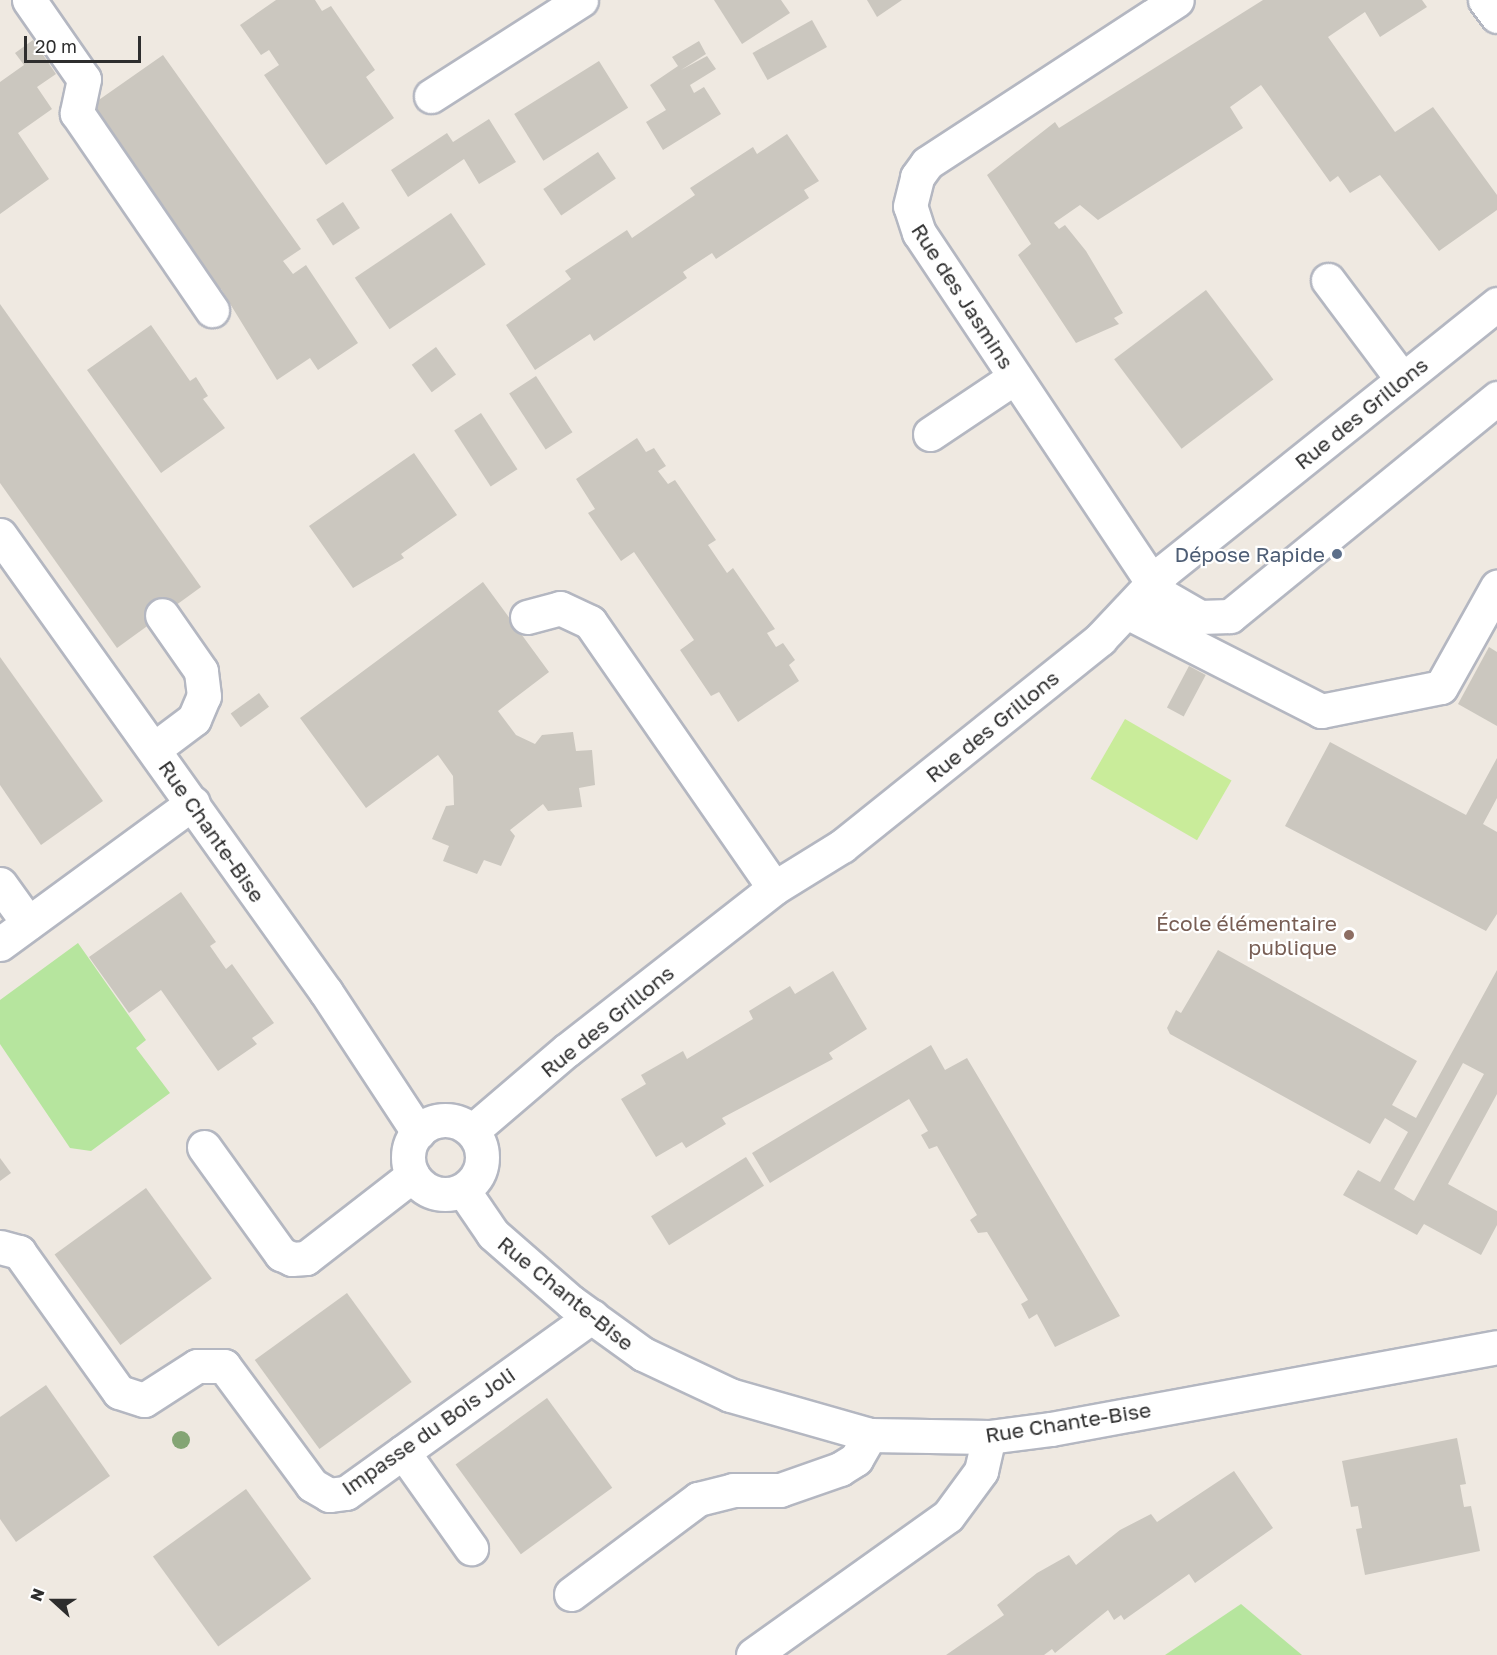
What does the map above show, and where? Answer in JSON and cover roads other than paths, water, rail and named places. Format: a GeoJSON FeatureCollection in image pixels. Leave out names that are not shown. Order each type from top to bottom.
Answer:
{"type":"FeatureCollection","features":[{"type":"Feature","properties":{"kind":"street"},"geometry":{"type":"LineString","coordinates":[[29,0],[84,79],[77,113],[212,310]]}},
{"type":"Feature","properties":{"kind":"street"},"geometry":{"type":"LineString","coordinates":[[431,96],[581,0]]}},
{"type":"Feature","properties":{"kind":"street","name":"Rue des Jasmins"},"geometry":{"type":"LineString","coordinates":[[1150,584],[919,233],[910,206],[917,177],[941,154],[1177,0]]}},
{"type":"Feature","properties":{"kind":"street"},"geometry":{"type":"LineString","coordinates":[[1485,0],[1497,16]]}},
{"type":"Feature","properties":{"kind":"street"},"geometry":{"type":"LineString","coordinates":[[1328,280],[1402,380]]}},
{"type":"Feature","properties":{"kind":"street","name":"Rue des Grillons"},"geometry":{"type":"LineString","coordinates":[[472,1131],[774,888],[842,846],[1129,613],[1150,584],[1402,380],[1492,317]]}},
{"type":"Feature","properties":{"kind":"street"},"geometry":{"type":"LineString","coordinates":[[930,434],[1015,377]]}},
{"type":"Feature","properties":{"kind":"street"},"geometry":{"type":"LineString","coordinates":[[1150,584],[1200,617],[1230,616],[1497,398]]}},
{"type":"Feature","properties":{"kind":"street","name":"Rue Chante-Bise"},"geometry":{"type":"LineString","coordinates":[[0,535],[193,803],[418,1132]]}},
{"type":"Feature","properties":{"kind":"street"},"geometry":{"type":"LineString","coordinates":[[1129,613],[1321,711],[1441,687],[1497,587]]}},
{"type":"Feature","properties":{"kind":"street"},"geometry":{"type":"LineString","coordinates":[[527,618],[560,608],[590,622],[774,888]]}},
{"type":"Feature","properties":{"kind":"street"},"geometry":{"type":"LineString","coordinates":[[154,750],[194,719],[204,696],[201,671],[162,615]]}},
{"type":"Feature","properties":{"kind":"street"},"geometry":{"type":"LineString","coordinates":[[0,944],[193,803]]}},
{"type":"Feature","properties":{"kind":"street"},"geometry":{"type":"LineString","coordinates":[[0,884],[28,923]]}},
{"type":"Feature","properties":{"kind":"street"},"geometry":{"type":"LineString","coordinates":[[441,1119],[472,1131],[483,1159],[463,1190],[429,1191],[413,1175],[408,1152],[418,1132],[441,1119]]}},
{"type":"Feature","properties":{"kind":"street"},"geometry":{"type":"LineString","coordinates":[[204,1147],[281,1254],[292,1259],[306,1258],[413,1175]]}},
{"type":"Feature","properties":{"kind":"street","name":"Rue Chante-Bise"},"geometry":{"type":"LineString","coordinates":[[463,1190],[493,1234],[592,1316],[643,1354],[730,1395],[870,1435],[989,1437],[1497,1347]]}},
{"type":"Feature","properties":{"kind":"street","name":"Impasse du Bois Joli"},"geometry":{"type":"LineString","coordinates":[[0,1247],[19,1252],[126,1397],[153,1398],[197,1366],[224,1366],[312,1485],[329,1495],[346,1493],[592,1316]]}},
{"type":"Feature","properties":{"kind":"street"},"geometry":{"type":"LineString","coordinates":[[571,1594],[698,1498],[733,1490],[780,1490],[831,1473],[856,1459],[870,1435]]}},
{"type":"Feature","properties":{"kind":"street"},"geometry":{"type":"LineString","coordinates":[[753,1655],[948,1516],[981,1471],[989,1437]]}},
{"type":"Feature","properties":{"kind":"street"},"geometry":{"type":"LineString","coordinates":[[403,1452],[471,1548]]}},
{"type":"Feature","properties":{"kind":"place","name":"Dépose Rapide"},"geometry":{"type":"Point","coordinates":[1337,554]}},
{"type":"Feature","properties":{"kind":"place","name":"École élémentaire publique"},"geometry":{"type":"Point","coordinates":[1349,935]}}]}
